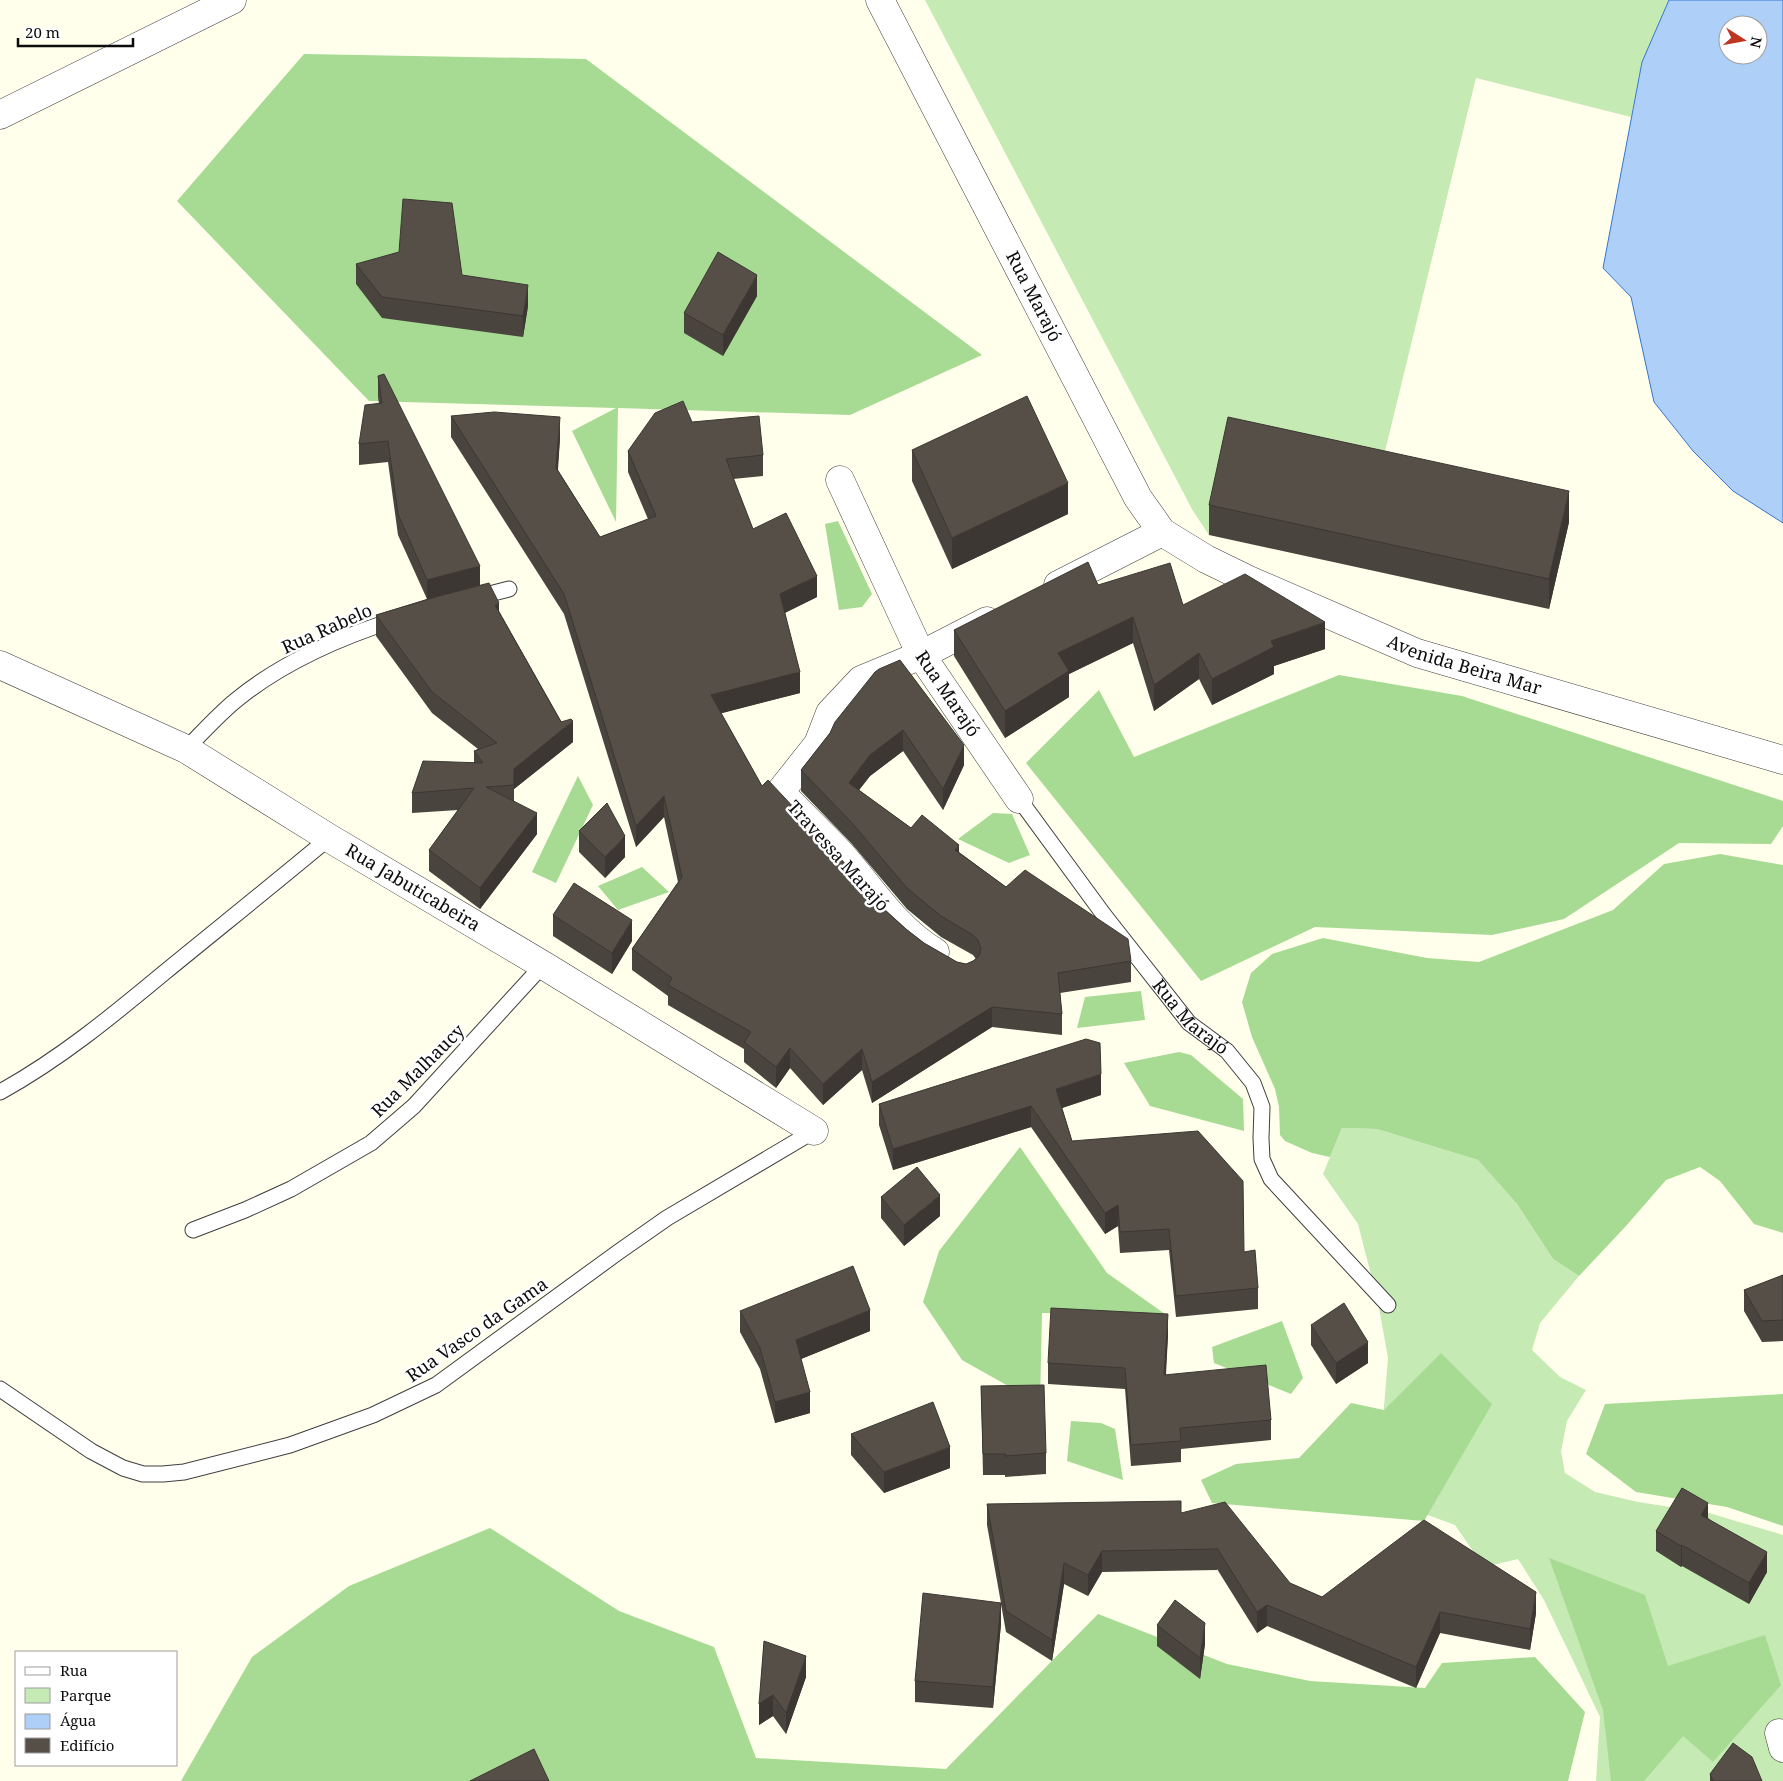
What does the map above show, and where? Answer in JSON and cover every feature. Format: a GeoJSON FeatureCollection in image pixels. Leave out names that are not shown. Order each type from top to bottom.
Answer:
{"type":"FeatureCollection","features":[{"type":"Feature","properties":{"kind":"street","name":"Rua Marajó"},"geometry":{"type":"LineString","coordinates":[[880,0],[1138,498],[1162,532]]}},
{"type":"Feature","properties":{"kind":"street"},"geometry":{"type":"LineString","coordinates":[[0,115],[221,2]]}},
{"type":"Feature","properties":{"kind":"street"},"geometry":{"type":"LineString","coordinates":[[840,480],[921,655]]}},
{"type":"Feature","properties":{"kind":"street"},"geometry":{"type":"LineString","coordinates":[[1037,595],[1162,532]]}},
{"type":"Feature","properties":{"kind":"street","name":"Avenida Beira Mar"},"geometry":{"type":"LineString","coordinates":[[1162,532],[1206,559],[1249,580],[1417,653],[1783,760]]}},
{"type":"Feature","properties":{"kind":"street","name":"Rua Marajó"},"geometry":{"type":"LineString","coordinates":[[1010,609],[921,655],[1019,799]]}},
{"type":"Feature","properties":{"kind":"street","name":"Travessa Marajó"},"geometry":{"type":"LineString","coordinates":[[921,655],[861,680],[830,714],[818,744],[780,792],[842,855],[903,926],[927,946],[957,964]]}},
{"type":"Feature","properties":{"kind":"street","name":"Rua Jabuticabeira"},"geometry":{"type":"LineString","coordinates":[[0,665],[186,749],[329,838],[543,965],[814,1130]]}},
{"type":"Feature","properties":{"kind":"lane"},"geometry":{"type":"LineString","coordinates":[[458,602],[509,589]]}},
{"type":"Feature","properties":{"kind":"lane","name":"Rua Rabelo"},"geometry":{"type":"LineString","coordinates":[[186,749],[236,701],[263,681],[302,658],[356,632],[410,615]]}},
{"type":"Feature","properties":{"kind":"lane","name":"Rua Marajó"},"geometry":{"type":"LineString","coordinates":[[1019,799],[1104,915],[1190,1023],[1227,1051],[1253,1083],[1262,1107],[1262,1159],[1271,1179],[1388,1305]]}},
{"type":"Feature","properties":{"kind":"lane"},"geometry":{"type":"LineString","coordinates":[[0,1092],[31,1075],[126,1005],[329,838]]}},
{"type":"Feature","properties":{"kind":"lane","name":"Rua Malhaucy"},"geometry":{"type":"LineString","coordinates":[[193,1230],[291,1190],[371,1143],[414,1106],[543,965]]}},
{"type":"Feature","properties":{"kind":"lane","name":"Rua Vasco da Gama"},"geometry":{"type":"LineString","coordinates":[[0,1388],[91,1451],[123,1468],[143,1474],[184,1472],[290,1445],[373,1415],[436,1385],[667,1218],[814,1130]]}},
{"type":"Feature","properties":{"kind":"green space"},"geometry":{"type":"Polygon","coordinates":[[[925,0],[1669,0],[1642,62],[1631,117],[1476,78],[1378,480],[1228,448],[1209,535],[1193,511],[925,0]]]}},
{"type":"Feature","properties":{"kind":"green space"},"geometry":{"type":"Polygon","coordinates":[[[304,54],[586,59],[982,355],[850,415],[618,408],[616,522],[572,431],[616,408],[369,401],[177,201],[304,54]]]}},
{"type":"Feature","properties":{"kind":"green space"},"geometry":{"type":"Polygon","coordinates":[[[838,521],[872,594],[862,607],[839,610],[825,524],[838,521]]]}},
{"type":"Feature","properties":{"kind":"green space"},"geometry":{"type":"Polygon","coordinates":[[[1339,675],[1462,696],[1783,801],[1783,826],[1771,844],[1679,843],[1564,919],[1492,935],[1315,927],[1201,981],[1026,763],[1099,690],[1134,757],[1339,675]]]}},
{"type":"Feature","properties":{"kind":"green space"},"geometry":{"type":"Polygon","coordinates":[[[578,776],[593,805],[556,883],[532,872],[578,776]]]}},
{"type":"Feature","properties":{"kind":"green space"},"geometry":{"type":"Polygon","coordinates":[[[993,813],[1012,814],[1030,855],[1009,863],[958,839],[993,813]]]}},
{"type":"Feature","properties":{"kind":"green space"},"geometry":{"type":"Polygon","coordinates":[[[1720,854],[1783,865],[1783,1233],[1754,1224],[1720,1181],[1700,1167],[1666,1180],[1579,1276],[1553,1259],[1517,1204],[1478,1160],[1377,1129],[1342,1128],[1330,1157],[1312,1153],[1285,1141],[1280,1135],[1279,1107],[1275,1089],[1252,1037],[1242,1002],[1251,973],[1272,954],[1323,938],[1427,958],[1479,962],[1613,910],[1664,864],[1720,854]]]}},
{"type":"Feature","properties":{"kind":"green space"},"geometry":{"type":"Polygon","coordinates":[[[642,867],[669,892],[618,910],[598,886],[642,867]]]}},
{"type":"Feature","properties":{"kind":"green space"},"geometry":{"type":"Polygon","coordinates":[[[1141,991],[1145,1020],[1077,1028],[1085,997],[1141,991]]]}},
{"type":"Feature","properties":{"kind":"green space"},"geometry":{"type":"Polygon","coordinates":[[[1179,1052],[1191,1055],[1243,1099],[1244,1131],[1150,1106],[1124,1063],[1179,1052]]]}},
{"type":"Feature","properties":{"kind":"green space"},"geometry":{"type":"Polygon","coordinates":[[[1342,1128],[1377,1129],[1478,1160],[1517,1204],[1553,1259],[1579,1276],[1540,1323],[1532,1350],[1560,1377],[1586,1390],[1567,1421],[1561,1451],[1565,1473],[1595,1492],[1638,1502],[1709,1513],[1783,1535],[1783,1781],[1596,1781],[1600,1717],[1544,1600],[1518,1559],[1484,1567],[1455,1525],[1417,1511],[1380,1455],[1388,1358],[1378,1302],[1358,1224],[1323,1174],[1342,1128]]]}},
{"type":"Feature","properties":{"kind":"green space"},"geometry":{"type":"Polygon","coordinates":[[[1020,1147],[1107,1273],[1165,1314],[1042,1313],[1040,1404],[962,1360],[923,1302],[939,1251],[1020,1147]]]}},
{"type":"Feature","properties":{"kind":"green space"},"geometry":{"type":"Polygon","coordinates":[[[1282,1321],[1303,1378],[1291,1394],[1214,1363],[1212,1347],[1282,1321]]]}},
{"type":"Feature","properties":{"kind":"green space"},"geometry":{"type":"Polygon","coordinates":[[[1441,1353],[1492,1404],[1424,1521],[1212,1503],[1201,1480],[1236,1464],[1299,1458],[1351,1403],[1384,1410],[1441,1353]]]}},
{"type":"Feature","properties":{"kind":"green space"},"geometry":{"type":"Polygon","coordinates":[[[1783,1394],[1783,1526],[1727,1507],[1636,1492],[1586,1454],[1605,1404],[1783,1394]]]}},
{"type":"Feature","properties":{"kind":"green space"},"geometry":{"type":"Polygon","coordinates":[[[1071,1421],[1101,1423],[1115,1429],[1123,1480],[1067,1461],[1071,1421]]]}},
{"type":"Feature","properties":{"kind":"green space"},"geometry":{"type":"Polygon","coordinates":[[[490,1528],[619,1611],[714,1647],[756,1758],[946,1769],[1098,1614],[1227,1664],[1310,1681],[1425,1688],[1442,1663],[1535,1657],[1585,1712],[1568,1781],[181,1781],[252,1657],[349,1586],[490,1528]]]}},
{"type":"Feature","properties":{"kind":"green space"},"geometry":{"type":"Polygon","coordinates":[[[1549,1558],[1645,1595],[1668,1666],[1765,1635],[1781,1685],[1713,1762],[1683,1736],[1644,1781],[1611,1781],[1603,1710],[1549,1558]]]}},
{"type":"Feature","properties":{"kind":"water"},"geometry":{"type":"Polygon","coordinates":[[[1669,0],[1783,0],[1783,523],[1733,491],[1693,451],[1654,402],[1631,297],[1603,268],[1642,62],[1669,0]]]}},
{"type":"Feature","properties":{"kind":"building"},"geometry":{"type":"Polygon","coordinates":[[[403,199],[452,203],[462,275],[528,285],[523,316],[382,297],[356,264],[399,252],[403,199]]]}},
{"type":"Feature","properties":{"kind":"building"},"geometry":{"type":"Polygon","coordinates":[[[718,252],[757,275],[723,335],[684,313],[718,252]]]}},
{"type":"Feature","properties":{"kind":"building"},"geometry":{"type":"Polygon","coordinates":[[[384,374],[480,566],[427,580],[398,514],[388,441],[359,444],[365,405],[382,403],[378,376],[384,374]]]}},
{"type":"Feature","properties":{"kind":"building"},"geometry":{"type":"Polygon","coordinates":[[[1027,396],[1068,483],[952,538],[912,450],[1027,396]]]}},
{"type":"Feature","properties":{"kind":"building"},"geometry":{"type":"Polygon","coordinates":[[[683,401],[692,422],[759,416],[763,455],[726,459],[753,529],[786,513],[817,576],[780,594],[800,672],[711,695],[762,786],[768,780],[829,845],[884,909],[906,929],[924,943],[957,962],[966,964],[979,956],[981,949],[978,940],[941,916],[907,888],[852,823],[801,770],[830,733],[835,722],[875,672],[900,660],[964,745],[943,789],[903,730],[870,755],[849,783],[911,828],[922,815],[959,845],[955,850],[1006,887],[1025,870],[1128,939],[1131,961],[1058,973],[1062,1014],[992,1007],[872,1082],[862,1049],[823,1084],[790,1048],[776,1067],[744,1042],[751,1032],[668,985],[672,978],[632,949],[682,877],[664,796],[636,826],[564,594],[451,416],[494,412],[560,417],[556,468],[600,537],[656,516],[628,451],[655,413],[683,401]]]}},
{"type":"Feature","properties":{"kind":"building"},"geometry":{"type":"Polygon","coordinates":[[[1228,417],[1569,491],[1549,579],[1209,505],[1228,417]]]}},
{"type":"Feature","properties":{"kind":"building"},"geometry":{"type":"Polygon","coordinates":[[[1088,562],[1098,585],[1170,563],[1183,605],[1245,574],[1325,622],[1271,641],[1274,647],[1212,679],[1199,653],[1154,685],[1133,617],[1058,653],[1069,671],[1005,711],[954,630],[1088,562]]]}},
{"type":"Feature","properties":{"kind":"building"},"geometry":{"type":"Polygon","coordinates":[[[489,583],[499,603],[495,605],[561,722],[571,719],[573,721],[514,769],[514,785],[486,787],[537,813],[480,888],[429,850],[474,788],[412,793],[423,761],[483,763],[474,751],[497,743],[432,692],[376,615],[489,583]]]}},
{"type":"Feature","properties":{"kind":"building"},"geometry":{"type":"Polygon","coordinates":[[[607,803],[625,836],[605,857],[579,831],[607,803]]]}},
{"type":"Feature","properties":{"kind":"building"},"geometry":{"type":"Polygon","coordinates":[[[574,883],[632,920],[612,953],[553,915],[574,883]]]}},
{"type":"Feature","properties":{"kind":"building"},"geometry":{"type":"Polygon","coordinates":[[[1086,1039],[1100,1043],[1101,1074],[1056,1089],[1072,1141],[1198,1131],[1243,1181],[1244,1252],[1255,1250],[1258,1288],[1176,1296],[1169,1229],[1120,1232],[1118,1205],[1105,1213],[1031,1106],[893,1149],[879,1104],[1086,1039]]]}},
{"type":"Feature","properties":{"kind":"building"},"geometry":{"type":"Polygon","coordinates":[[[917,1167],[940,1195],[904,1225],[881,1197],[917,1167]]]}},
{"type":"Feature","properties":{"kind":"building"},"geometry":{"type":"Polygon","coordinates":[[[853,1266],[870,1310],[796,1340],[810,1392],[775,1402],[760,1348],[740,1311],[853,1266]]]}},
{"type":"Feature","properties":{"kind":"building"},"geometry":{"type":"Polygon","coordinates":[[[1783,1275],[1783,1320],[1762,1321],[1744,1290],[1783,1275]]]}},
{"type":"Feature","properties":{"kind":"building"},"geometry":{"type":"Polygon","coordinates":[[[1344,1303],[1368,1342],[1336,1363],[1311,1325],[1344,1303]]]}},
{"type":"Feature","properties":{"kind":"building"},"geometry":{"type":"Polygon","coordinates":[[[1051,1308],[1168,1314],[1164,1375],[1266,1365],[1271,1420],[1180,1428],[1181,1441],[1131,1445],[1125,1368],[1048,1363],[1051,1308]]]}},
{"type":"Feature","properties":{"kind":"building"},"geometry":{"type":"Polygon","coordinates":[[[1044,1385],[1046,1453],[1005,1456],[1006,1454],[983,1454],[981,1386],[1044,1385]]]}},
{"type":"Feature","properties":{"kind":"building"},"geometry":{"type":"Polygon","coordinates":[[[933,1402],[950,1447],[884,1472],[851,1434],[933,1402]]]}},
{"type":"Feature","properties":{"kind":"building"},"geometry":{"type":"Polygon","coordinates":[[[1682,1488],[1708,1503],[1701,1515],[1767,1552],[1749,1583],[1656,1531],[1682,1488]]]}},
{"type":"Feature","properties":{"kind":"building"},"geometry":{"type":"Polygon","coordinates":[[[1181,1501],[1181,1513],[1225,1502],[1290,1583],[1322,1597],[1424,1520],[1536,1592],[1530,1629],[1440,1612],[1416,1667],[1267,1605],[1257,1612],[1217,1548],[1102,1551],[1088,1575],[1064,1563],[1052,1640],[1006,1611],[987,1504],[1181,1501]]]}},
{"type":"Feature","properties":{"kind":"building"},"geometry":{"type":"Polygon","coordinates":[[[923,1593],[1001,1603],[993,1687],[915,1681],[923,1593]]]}},
{"type":"Feature","properties":{"kind":"building"},"geometry":{"type":"Polygon","coordinates":[[[1175,1600],[1205,1623],[1200,1658],[1157,1625],[1175,1600]]]}},
{"type":"Feature","properties":{"kind":"building"},"geometry":{"type":"Polygon","coordinates":[[[764,1641],[806,1656],[786,1713],[773,1695],[759,1704],[764,1641]]]}},
{"type":"Feature","properties":{"kind":"building"},"geometry":{"type":"Polygon","coordinates":[[[1733,1743],[1752,1757],[1762,1781],[1713,1781],[1710,1774],[1733,1743]]]}},
{"type":"Feature","properties":{"kind":"building"},"geometry":{"type":"Polygon","coordinates":[[[534,1749],[549,1781],[470,1781],[534,1749]]]}}]}
